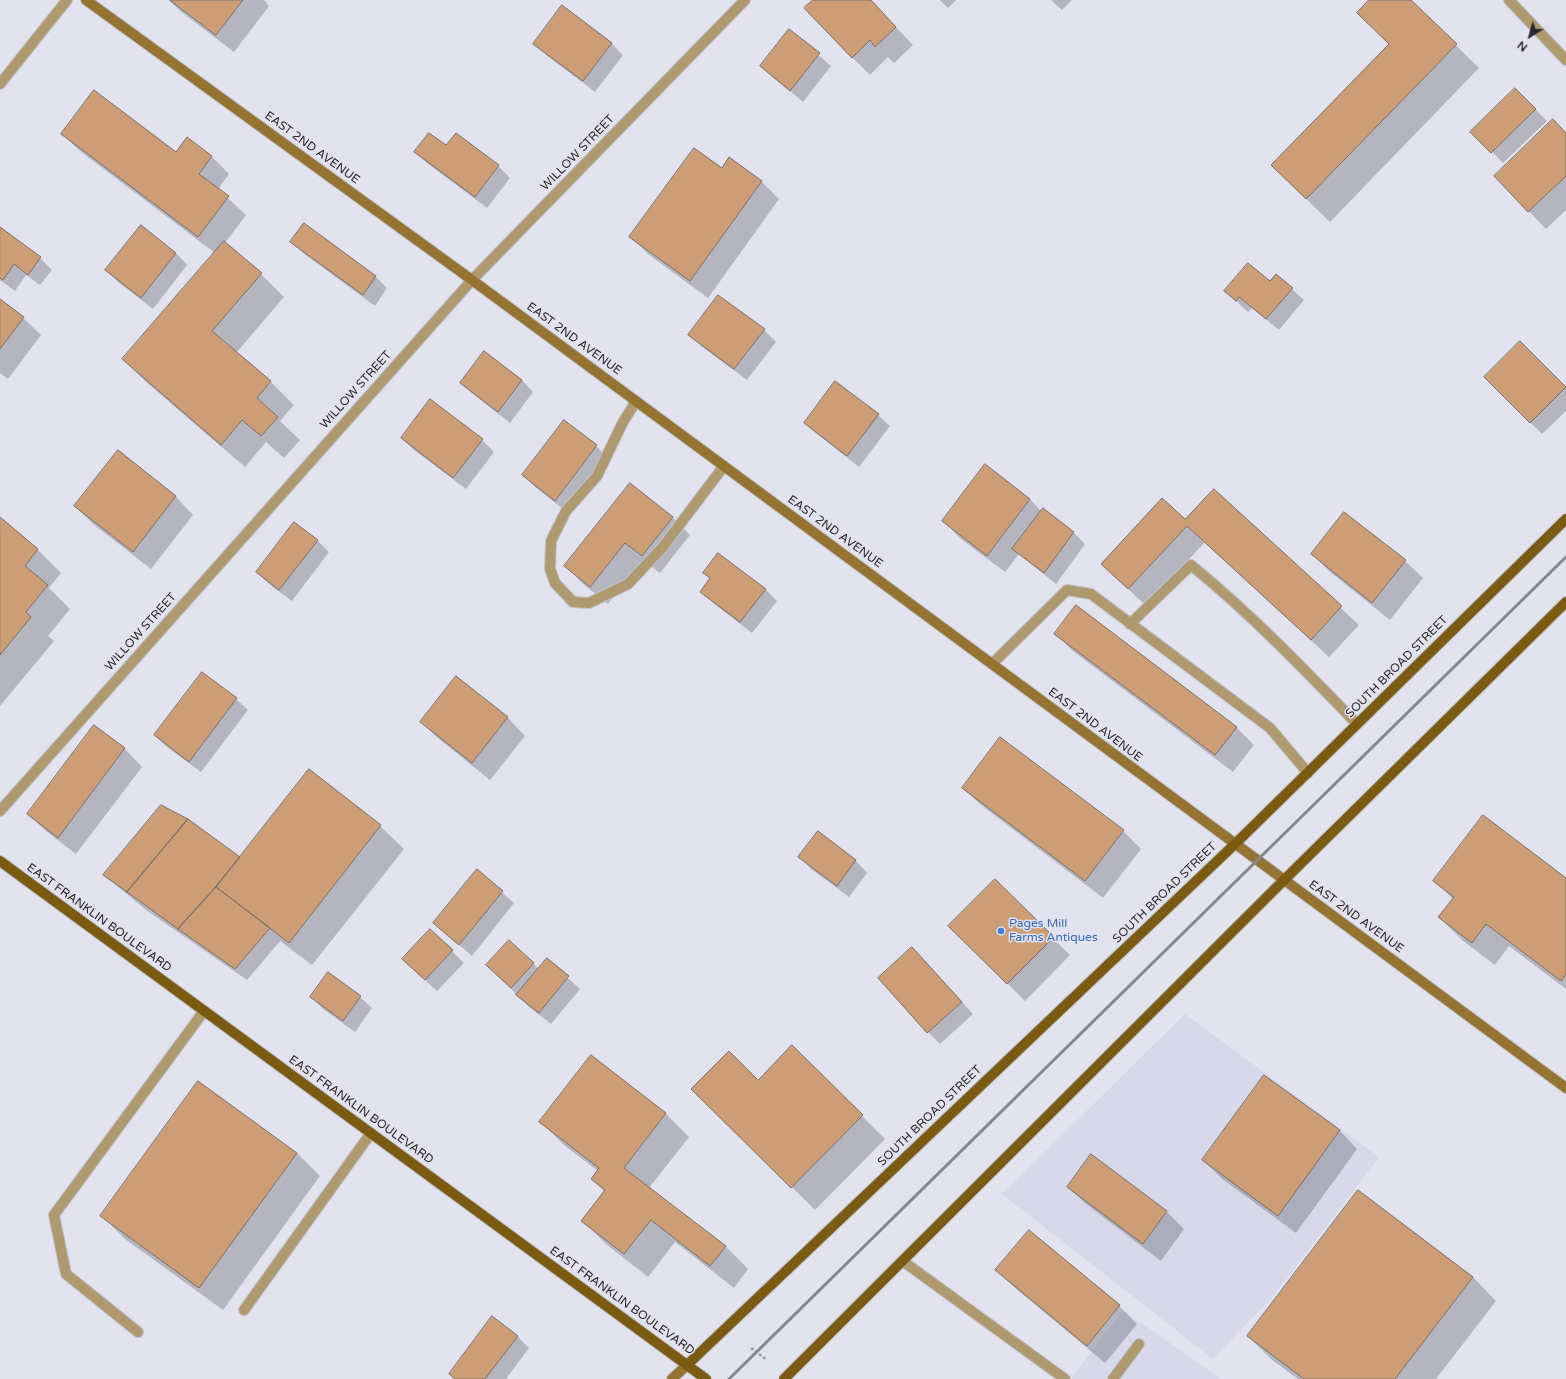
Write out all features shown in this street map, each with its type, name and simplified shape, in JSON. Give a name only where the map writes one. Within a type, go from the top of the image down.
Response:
[{"type":"main road","name":"SOUTH BROAD STREET","points":[[687,1365],[1235,844],[1566,519]]},
{"type":"main road","points":[[784,1379],[904,1262],[1284,880],[1566,602]]},
{"type":"main road","name":"EAST FRANKLIN BOULEVARD","points":[[0,861],[706,1379]]},
{"type":"street","points":[[0,84],[67,0]]},
{"type":"street","name":"EAST 2ND AVENUE","points":[[86,0],[472,280],[1566,1088]]},
{"type":"street","name":"WILLOW STREET","points":[[0,811],[472,280],[746,0]]},
{"type":"street","points":[[1509,0],[1566,60]]},
{"type":"street","points":[[636,401],[622,424],[597,476],[566,511],[551,541],[550,569],[555,583],[573,602],[589,603],[628,584],[662,548],[724,466]]},
{"type":"street","points":[[1130,624],[1191,565],[1246,612],[1357,724]]},
{"type":"street","points":[[992,664],[1067,590],[1091,594],[1270,728],[1308,773]]},
{"type":"street","points":[[138,1332],[66,1274],[54,1215],[204,1011]]},
{"type":"street","points":[[244,1310],[371,1133]]},
{"type":"street","points":[[904,1262],[1065,1379]]},
{"type":"street","points":[[1113,1379],[1139,1344]]},
{"type":"street","name":"SOUTH BROAD STREET","points":[[672,1379],[687,1365]]},
{"type":"path","points":[[751,1348],[767,1360]]},
{"type":"shaded area","points":[[1185,1014],[1379,1157],[1275,1294],[1213,1359],[1002,1194]]},
{"type":"shaded area","points":[[1123,1310],[1218,1377],[1219,1379],[1071,1379]]},
{"type":"building","points":[[170,0],[243,0],[216,35]]},
{"type":"building","points":[[813,0],[871,0],[896,27],[875,47],[870,40],[852,58],[804,8]]},
{"type":"building","points":[[1369,0],[1411,0],[1457,44],[1306,199],[1271,165],[1389,44],[1357,13]]},
{"type":"building","points":[[562,5],[612,43],[583,81],[533,44]]},
{"type":"building","points":[[789,29],[820,53],[790,91],[760,66]]},
{"type":"building","points":[[1515,88],[1536,109],[1491,153],[1470,132]]},
{"type":"building","points":[[94,90],[176,152],[187,137],[212,156],[199,174],[229,196],[198,237],[61,134]]},
{"type":"building","points":[[1553,119],[1566,133],[1566,176],[1528,212],[1494,176]]},
{"type":"building","points":[[429,133],[446,145],[456,133],[499,165],[475,197],[414,152]]},
{"type":"building","points":[[694,148],[722,168],[729,157],[762,181],[690,281],[629,237]]},
{"type":"building","points":[[304,223],[376,276],[363,295],[290,242]]},
{"type":"building","points":[[141,225],[176,253],[141,298],[105,270]]},
{"type":"building","points":[[0,227],[41,257],[28,275],[14,264],[3,280],[0,278]]},
{"type":"building","points":[[224,241],[262,273],[212,331],[271,381],[257,398],[278,417],[261,436],[242,420],[221,445],[122,359]]},
{"type":"building","points":[[1248,263],[1270,281],[1276,274],[1293,288],[1266,319],[1239,297],[1236,301],[1224,291]]},
{"type":"building","points":[[718,295],[765,329],[734,369],[688,335]]},
{"type":"building","points":[[0,299],[24,317],[0,349]]},
{"type":"building","points":[[1520,341],[1566,387],[1530,423],[1484,377]]},
{"type":"building","points":[[484,351],[522,380],[498,412],[460,383]]},
{"type":"building","points":[[835,381],[879,414],[847,456],[804,423]]},
{"type":"building","points":[[430,399],[483,439],[453,478],[401,438]]},
{"type":"building","points":[[564,420],[597,445],[555,501],[522,475]]},
{"type":"building","points":[[118,450],[176,496],[133,552],[74,506]]},
{"type":"building","points":[[985,464],[1030,499],[987,556],[942,521]]},
{"type":"building","points":[[630,483],[673,517],[642,556],[625,543],[590,587],[564,566]]},
{"type":"building","points":[[1214,489],[1342,606],[1311,640],[1187,526],[1128,589],[1101,564],[1162,498],[1185,519]]},
{"type":"building","points":[[1043,508],[1074,532],[1044,573],[1012,549]]},
{"type":"building","points":[[1344,512],[1406,560],[1372,603],[1311,554]]},
{"type":"building","points":[[0,517],[38,549],[25,566],[48,585],[26,612],[31,617],[0,655]]},
{"type":"building","points":[[294,522],[318,540],[279,590],[256,572]]},
{"type":"building","points":[[718,553],[766,589],[740,622],[700,592],[710,578],[703,573]]},
{"type":"building","points":[[1076,605],[1237,727],[1215,755],[1054,634]]},
{"type":"building","points":[[202,672],[237,698],[189,762],[154,735]]},
{"type":"building","points":[[456,676],[508,717],[472,763],[420,722]]},
{"type":"building","points":[[94,725],[125,748],[58,838],[27,814]]},
{"type":"building","points":[[1000,737],[1124,830],[1085,881],[962,788]]},
{"type":"building","points":[[309,769],[381,825],[289,943],[216,887]]},
{"type":"building","points":[[161,805],[188,819],[127,892],[103,875]]},
{"type":"building","points":[[1483,815],[1566,878],[1566,974],[1561,981],[1486,924],[1472,943],[1438,917],[1454,897],[1433,881]]},
{"type":"building","points":[[188,819],[240,857],[216,887],[178,929],[127,892]]},
{"type":"building","points":[[818,831],[856,860],[837,886],[798,857]]},
{"type":"building","points":[[477,869],[503,891],[459,945],[433,923]]},
{"type":"building","name":"Pages Mill Farms Antiques","points":[[995,879],[1054,937],[1007,984],[948,926]]},
{"type":"building","points":[[216,887],[270,928],[235,969],[178,929]]},
{"type":"building","points":[[430,929],[453,950],[425,980],[402,959]]},
{"type":"building","points":[[509,940],[534,963],[511,988],[486,965]]},
{"type":"building","points":[[912,947],[962,1002],[927,1033],[878,978]]},
{"type":"building","points":[[547,958],[569,976],[539,1013],[516,995]]},
{"type":"building","points":[[328,972],[361,996],[343,1021],[310,997]]},
{"type":"building","points":[[792,1045],[863,1115],[791,1188],[691,1089],[729,1051],[758,1080]]},
{"type":"building","points":[[591,1055],[666,1113],[624,1168],[726,1246],[710,1266],[651,1220],[624,1254],[581,1221],[605,1190],[591,1179],[599,1168],[539,1122]]},
{"type":"building","points":[[1264,1075],[1340,1130],[1278,1216],[1202,1160]]},
{"type":"building","points":[[198,1081],[297,1153],[199,1288],[100,1216]]},
{"type":"building","points":[[1091,1154],[1167,1211],[1143,1244],[1067,1187]]},
{"type":"building","points":[[1358,1190],[1473,1277],[1395,1379],[1304,1379],[1247,1336]]},
{"type":"building","points":[[1029,1230],[1120,1305],[1087,1346],[995,1270]]},
{"type":"building","points":[[492,1316],[518,1336],[485,1379],[455,1379],[449,1374]]},
{"type":"railway","points":[[729,1379],[1566,557]]},
{"type":"place","name":"Pages Mill Farms Antiques","points":[[1001,931]]}]
